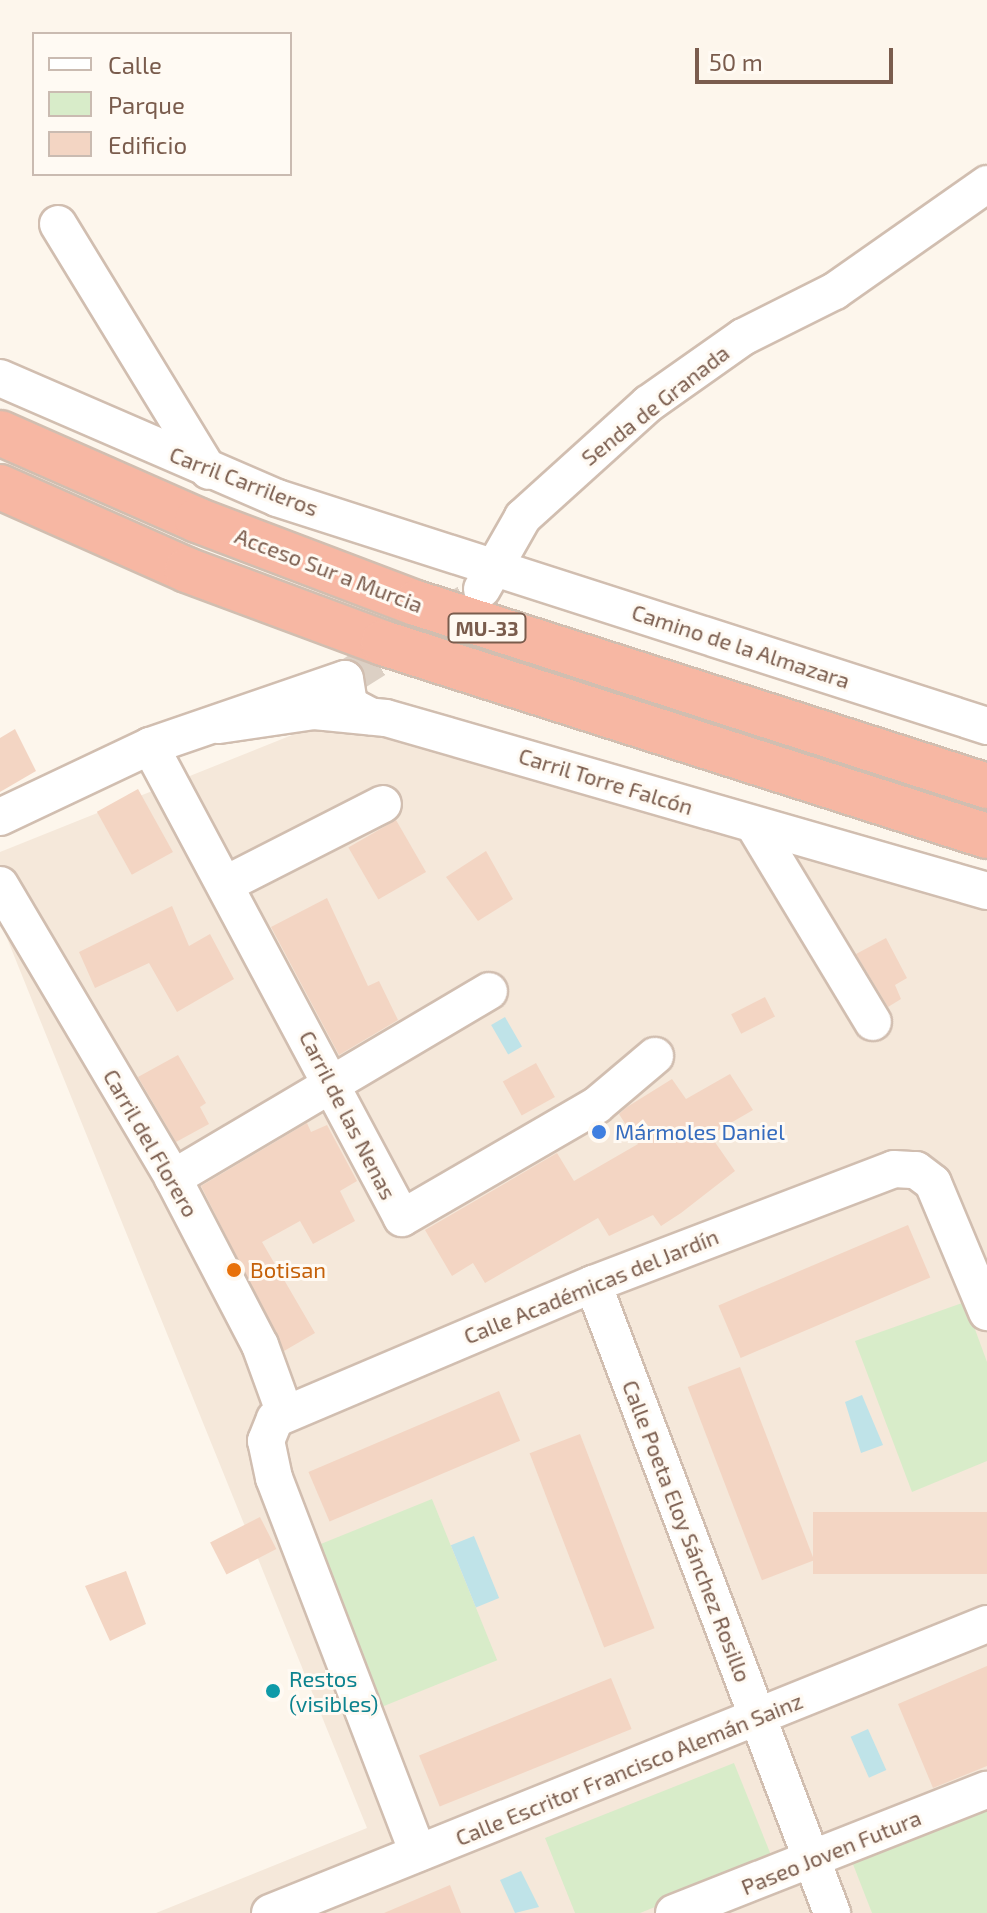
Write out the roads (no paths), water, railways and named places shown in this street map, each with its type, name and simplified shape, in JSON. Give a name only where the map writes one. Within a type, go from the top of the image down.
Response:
[{"type":"highway","name":"Acceso Sur a Murcia","points":[[0,433],[403,598],[987,786]]},
{"type":"highway","name":"MU-33","points":[[0,487],[187,570],[480,677],[987,836]]},
{"type":"highway","points":[[0,515],[255,616],[480,677]]},
{"type":"street","name":"Senda de Granada","points":[[489,578],[541,497],[648,404],[743,337],[835,291],[987,184]]},
{"type":"street","points":[[58,224],[209,471]]},
{"type":"street","name":"Carril Carrileros","points":[[0,378],[209,471],[489,578]]},
{"type":"street","name":"Camino de la Almazara","points":[[489,578],[987,726]]},
{"type":"street","points":[[0,817],[150,746],[219,725],[345,679],[349,705],[370,716]]},
{"type":"street","name":"Carril Torre Falcón","points":[[219,725],[314,711],[370,716],[987,891]]},
{"type":"street","name":"Carril de las Nenas","points":[[150,746],[335,1085],[402,1218],[597,1105],[655,1056]]},
{"type":"street","points":[[226,884],[383,804]]},
{"type":"street","points":[[754,825],[873,1022]]},
{"type":"street","name":"Carril del Florero","points":[[0,885],[173,1178],[254,1334],[277,1419],[274,1478],[418,1853]]},
{"type":"street","points":[[173,1178],[335,1085],[489,991]]},
{"type":"street","name":"Calle Académicas del Jardín","points":[[277,1419],[593,1284],[881,1172],[921,1172],[940,1195],[987,1312]]},
{"type":"street","name":"Calle Poeta Eloy Sánchez Rosillo","points":[[593,1284],[832,1913]]},
{"type":"street","name":"Calle Escritor Francisco Alemán Sainz","points":[[270,1913],[987,1624]]},
{"type":"street","name":"Paseo Joven Futura","points":[[674,1913],[987,1790]]},
{"type":"water","points":[[505,1017],[522,1046],[508,1054],[491,1025]]},
{"type":"water","points":[[862,1395],[883,1445],[861,1453],[845,1402]]},
{"type":"water","points":[[474,1536],[499,1598],[476,1607],[451,1545]]},
{"type":"water","points":[[868,1729],[886,1770],[869,1778],[851,1737]]},
{"type":"water","points":[[521,1871],[539,1907],[515,1913],[500,1880]]},
{"type":"tunnel","points":[[345,679],[469,601]]},
{"type":"place","name":"Mármoles Daniel","points":[[599,1132]]},
{"type":"place","name":"Botisan","points":[[234,1270]]},
{"type":"place","name":"Restos (visibles)","points":[[273,1691]]}]
